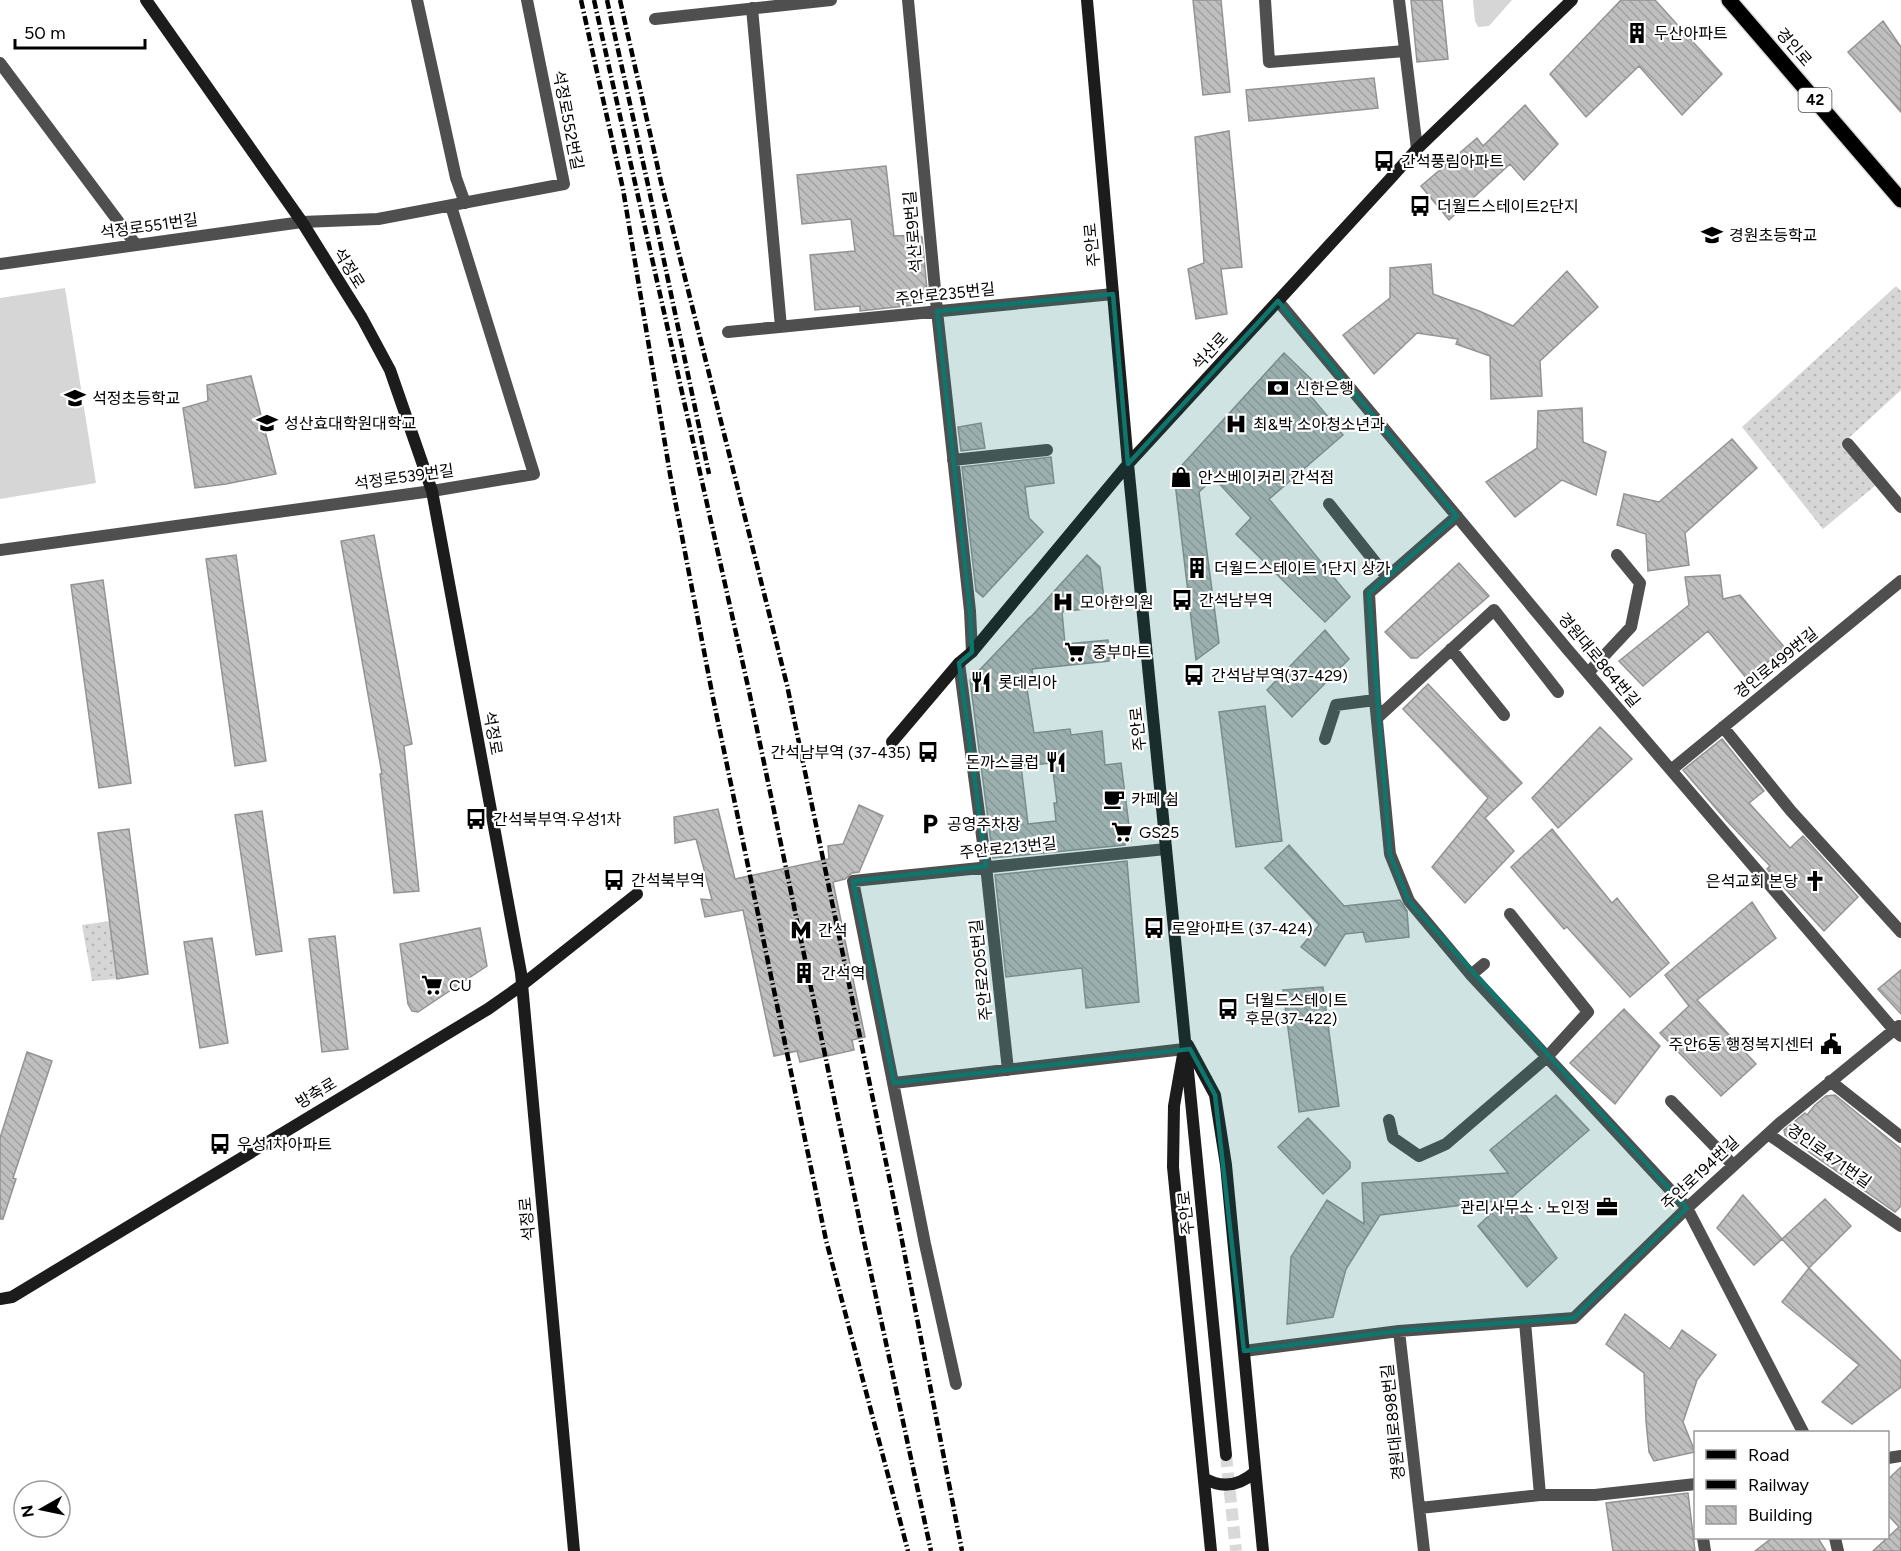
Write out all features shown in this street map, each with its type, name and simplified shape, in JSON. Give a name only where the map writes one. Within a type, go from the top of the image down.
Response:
[{"type":"main road","name":"석정로","points":[[146,0],[302,222],[362,318],[390,370],[432,491],[522,985],[574,1551]]},
{"type":"main road","name":"주안로","points":[[1087,0],[1128,464],[1226,1455]]},
{"type":"main road","name":"석산로","points":[[892,742],[959,663],[972,652],[1128,464],[1417,149],[1572,0]]},
{"type":"main road","name":"경인로","points":[[1729,0],[1901,200]]},
{"type":"main road","name":"방축로","points":[[0,1299],[12,1297],[488,1009],[637,894]]},
{"type":"main road","points":[[1184,1044],[1215,1095],[1226,1165],[1263,1551]]},
{"type":"main road","points":[[1184,1044],[1174,1106],[1173,1167],[1211,1551]]},
{"type":"main road","points":[[1204,1478],[1223,1486],[1246,1480],[1255,1472]]},
{"type":"street","points":[[417,0],[456,178],[465,203]]},
{"type":"street","name":"석정로552번길","points":[[302,222],[378,219],[564,184],[527,0]]},
{"type":"street","points":[[654,19],[831,0]]},
{"type":"street","name":"석산로9번길","points":[[908,0],[937,311],[970,611],[972,652]]},
{"type":"street","points":[[1265,0],[1269,62],[1405,51]]},
{"type":"street","points":[[1399,0],[1417,149]]},
{"type":"street","points":[[752,9],[781,327]]},
{"type":"street","points":[[0,63],[136,245]]},
{"type":"street","name":"석정로539번길","points":[[0,550],[432,491],[534,474],[451,206]]},
{"type":"street","name":"석정로551번길","points":[[0,264],[302,222]]},
{"type":"street","name":"주안로235번길","points":[[728,332],[1113,294]]},
{"type":"street","name":"경원대로864번길","points":[[1278,301],[1588,673],[1899,1030]]},
{"type":"street","points":[[1848,444],[1901,507]]},
{"type":"street","points":[[953,460],[1047,450]]},
{"type":"street","points":[[1329,504],[1387,578]]},
{"type":"street","points":[[1457,516],[1369,593],[1375,700],[1389,854],[1408,901],[1471,975],[1687,1208],[1802,1431]]},
{"type":"street","points":[[1588,673],[1631,627],[1640,583],[1617,555]]},
{"type":"street","name":"경인로499번길","points":[[1671,770],[1901,581]]},
{"type":"street","points":[[1377,718],[1494,610],[1558,693]]},
{"type":"street","points":[[1451,649],[1504,715]]},
{"type":"street","name":"주안로205번길","points":[[959,663],[986,866],[1008,1070]]},
{"type":"street","points":[[1325,739],[1336,705],[1375,700]]},
{"type":"street","points":[[1723,727],[1791,811],[1901,932]]},
{"type":"street","name":"주안로213번길","points":[[894,1083],[853,881],[1166,849]]},
{"type":"street","points":[[1389,1120],[1393,1138],[1419,1156],[1446,1144],[1547,1057],[1588,1012],[1510,914]]},
{"type":"street","points":[[1471,975],[1484,964]]},
{"type":"street","name":"주안로194번길","points":[[1244,1351],[1399,1331],[1574,1318],[1733,1165],[1830,1081],[1899,1030]]},
{"type":"street","points":[[956,1384],[925,1244],[894,1083],[1008,1070],[1184,1044]]},
{"type":"street","points":[[1830,1081],[1901,1137]]},
{"type":"street","points":[[1671,1101],[1733,1165]]},
{"type":"street","name":"경인로471번길","points":[[1768,1134],[1901,1226]]},
{"type":"street","points":[[1525,1322],[1540,1495]]},
{"type":"street","name":"경원대로898번길","points":[[1399,1331],[1424,1551]]},
{"type":"street","points":[[1420,1508],[1540,1495],[1594,1495],[1694,1484]]},
{"type":"highlighted area","points":[[1113,294],[1128,464],[1278,301],[1457,516],[1369,593],[1390,854],[1409,901],[1687,1208],[1574,1318],[1399,1331],[1244,1351],[1215,1095],[1190,1049],[894,1083],[853,881],[986,866],[959,663],[972,652],[970,611],[937,311]]},
{"type":"shaded area","points":[[1473,0],[1512,0],[1489,26],[1478,27],[1475,21]]},
{"type":"shaded area","points":[[1896,286],[1901,291],[1901,390],[1841,445],[1876,485],[1823,529],[1742,427]]},
{"type":"shaded area","points":[[65,288],[96,483],[0,499],[0,298]]},
{"type":"shaded area","points":[[110,921],[117,979],[92,981],[82,925]]},
{"type":"building","points":[[1193,0],[1221,0],[1230,92],[1203,95]]},
{"type":"building","points":[[1411,0],[1442,0],[1448,59],[1417,62]]},
{"type":"building","name":"두산아파트","points":[[1621,0],[1655,0],[1722,74],[1682,115],[1639,66],[1586,117],[1550,74]]},
{"type":"building","points":[[1883,21],[1901,47],[1901,112],[1848,52]]},
{"type":"building","points":[[1374,78],[1378,108],[1249,121],[1246,90]]},
{"type":"building","points":[[1525,105],[1558,144],[1524,180],[1510,164],[1449,220],[1421,186],[1477,138],[1483,146]]},
{"type":"building","points":[[1229,131],[1242,267],[1221,269],[1227,314],[1196,319],[1188,269],[1204,263],[1195,137]]},
{"type":"building","points":[[886,166],[894,236],[918,235],[922,237],[928,300],[924,304],[860,311],[860,306],[815,310],[810,255],[855,251],[851,219],[802,224],[797,175]]},
{"type":"building","points":[[1431,264],[1433,294],[1513,326],[1567,271],[1598,307],[1540,361],[1542,396],[1491,399],[1490,356],[1456,344],[1458,339],[1417,333],[1374,374],[1343,335],[1390,298],[1390,268]]},
{"type":"building","points":[[1284,353],[1312,380],[1304,388],[1343,435],[1269,499],[1350,597],[1325,622],[1236,534],[1251,518],[1214,478],[1199,492],[1219,643],[1196,660],[1174,474]]},
{"type":"building","points":[[251,376],[276,474],[195,488],[183,408],[208,401],[207,385]]},
{"type":"building","points":[[1582,408],[1583,442],[1606,452],[1596,495],[1562,480],[1515,517],[1486,482],[1537,448],[1538,411]]},
{"type":"building","points":[[981,423],[985,448],[961,451],[958,427]]},
{"type":"building","points":[[1732,439],[1757,468],[1685,533],[1689,565],[1648,571],[1646,534],[1617,525],[1624,494],[1659,502]]},
{"type":"building","points":[[1051,457],[1054,483],[1025,487],[1029,518],[1043,532],[983,597],[976,591],[962,467]]},
{"type":"building","points":[[374,535],[412,744],[404,746],[419,891],[394,893],[380,774],[382,774],[341,541]]},
{"type":"building","points":[[236,555],[266,761],[235,766],[206,559]]},
{"type":"building","points":[[1087,555],[1100,567],[1105,606],[1062,612],[1065,644],[1108,640],[1109,661],[1032,669],[1034,684],[1027,689],[1034,733],[1070,729],[1071,735],[1102,731],[1105,765],[1121,763],[1131,841],[1125,842],[1125,845],[993,858],[970,680]],"holes":[[[1052,763],[1057,803],[1054,803],[1056,821],[1028,824],[1021,766]]]},
{"type":"building","points":[[1459,563],[1489,596],[1417,658],[1411,658],[1385,632]]},
{"type":"building","points":[[1720,575],[1723,599],[1740,595],[1785,648],[1747,679],[1708,631],[1643,686],[1619,661],[1689,605],[1685,577]]},
{"type":"building","points":[[103,580],[131,783],[99,788],[71,585]]},
{"type":"building","points":[[1325,630],[1349,659],[1292,717],[1267,690]]},
{"type":"building","points":[[1428,684],[1522,783],[1485,818],[1514,851],[1465,903],[1432,867],[1488,798],[1403,709]]},
{"type":"building","points":[[1265,706],[1282,841],[1236,847],[1219,712]]},
{"type":"building","points":[[1600,727],[1632,759],[1558,828],[1532,798]]},
{"type":"building","points":[[1722,739],[1764,791],[1749,803],[1790,848],[1803,836],[1858,897],[1824,931],[1767,869],[1770,866],[1683,770]]},
{"type":"building","name":"간석역","points":[[859,805],[883,816],[859,872],[833,882],[865,1037],[852,1040],[854,1050],[800,1062],[797,1051],[774,1056],[743,910],[705,917],[701,899],[712,900],[696,839],[675,843],[674,817],[718,809],[735,879],[829,859],[828,846],[843,844]]},
{"type":"building","points":[[262,811],[282,951],[256,955],[235,815]]},
{"type":"building","points":[[129,829],[148,974],[117,979],[98,833]]},
{"type":"building","points":[[1552,829],[1612,903],[1617,898],[1669,963],[1630,997],[1567,927],[1564,929],[1511,867]]},
{"type":"building","points":[[1289,845],[1344,906],[1400,900],[1407,911],[1409,937],[1366,942],[1363,932],[1345,934],[1325,966],[1301,947],[1319,925],[1265,868]]},
{"type":"building","points":[[1127,861],[1139,1002],[1086,1008],[1082,968],[1006,977],[995,875]]},
{"type":"building","points":[[1752,902],[1776,938],[1697,1000],[1756,1064],[1721,1096],[1660,1033],[1689,1006],[1665,975]]},
{"type":"building","name":"CU","points":[[480,928],[487,966],[418,1012],[412,1011],[408,1004],[400,944]]},
{"type":"building","points":[[335,936],[348,1049],[322,1052],[309,939]]},
{"type":"building","points":[[212,938],[228,1043],[200,1048],[184,942]]},
{"type":"building","points":[[1901,970],[1901,1014],[1878,989]]},
{"type":"building","points":[[1323,987],[1339,1106],[1299,1112],[1283,990]]},
{"type":"building","points":[[1624,1009],[1660,1046],[1615,1104],[1570,1063]]},
{"type":"building","points":[[27,1052],[52,1061],[13,1178],[16,1179],[3,1219],[0,1219],[0,1138]]},
{"type":"building","points":[[1556,1095],[1589,1130],[1512,1197],[1557,1258],[1527,1287],[1478,1226],[1505,1200],[1380,1215],[1346,1269],[1333,1317],[1287,1324],[1291,1257],[1327,1200],[1364,1224],[1362,1183],[1508,1173],[1490,1150]]},
{"type":"building","points":[[1835,1095],[1901,1149],[1901,1206],[1895,1212],[1785,1135],[1784,1130],[1805,1113],[1807,1115],[1826,1096]]},
{"type":"building","points":[[1308,1118],[1350,1162],[1350,1168],[1323,1194],[1278,1147]]},
{"type":"building","points":[[1743,1195],[1782,1239],[1754,1265],[1717,1228]]},
{"type":"building","points":[[1825,1199],[1851,1226],[1809,1268],[1782,1239]]},
{"type":"building","points":[[1809,1268],[1901,1361],[1901,1387],[1852,1424],[1822,1402],[1859,1365],[1782,1302]]},
{"type":"building","points":[[1625,1314],[1670,1349],[1682,1330],[1716,1355],[1697,1380],[1683,1422],[1694,1452],[1654,1461],[1649,1452],[1644,1373],[1606,1344]]},
{"type":"building","points":[[1901,1467],[1901,1551],[1873,1551],[1889,1539],[1899,1527],[1889,1516],[1889,1478]]},
{"type":"building","points":[[1688,1493],[1695,1551],[1613,1551],[1606,1503]]},
{"type":"building","points":[[1771,1539],[1819,1539],[1826,1551],[1755,1551]]},
{"type":"tunnel","points":[[1226,1455],[1236,1551]]},
{"type":"railway","points":[[581,0],[623,189],[670,474],[713,698],[826,1240],[908,1551]]},
{"type":"railway","points":[[594,0],[749,691],[931,1551]]},
{"type":"railway","points":[[607,0],[709,474]]},
{"type":"railway","points":[[620,0],[661,182],[787,685],[899,1225],[962,1551]]},
{"type":"place","name":"두산아파트","points":[[1637,33]]},
{"type":"place","name":"간석풍림아파트","points":[[1384,161]]},
{"type":"place","name":"더월드스테이트2단지","points":[[1420,206]]},
{"type":"place","name":"경원초등학교","points":[[1712,235]]},
{"type":"place","name":"신한은행","points":[[1278,388]]},
{"type":"place","name":"석정초등학교","points":[[75,398]]},
{"type":"place","name":"성산효대학원대학교","points":[[267,423]]},
{"type":"place","name":"최&박 소아청소년과","points":[[1236,424]]},
{"type":"place","name":"안스베이커리 간석점","points":[[1181,477]]},
{"type":"place","name":"더월드스테이트 1단지 상가","points":[[1197,568]]},
{"type":"place","name":"간석남부역","points":[[1182,600]]},
{"type":"place","name":"모아한의원","points":[[1063,602]]},
{"type":"place","name":"중부마트","points":[[1075,652]]},
{"type":"place","name":"간석남부역(37-429)","points":[[1194,675]]},
{"type":"place","name":"롯데리아","points":[[981,682]]},
{"type":"place","name":"간석남부역 (37-435)","points":[[928,752]]},
{"type":"place","name":"돈까스클럽","points":[[1056,762]]},
{"type":"place","name":"카페 쉼","points":[[1114,799]]},
{"type":"place","name":"간석북부역·우성1차","points":[[476,819]]},
{"type":"place","name":"공영주차장","points":[[930,824]]},
{"type":"place","name":"GS25","points":[[1122,832]]},
{"type":"place","name":"간석북부역","points":[[614,880]]},
{"type":"place","name":"은석교회 본당","points":[[1815,881]]},
{"type":"place","name":"로얄아파트 (37-424)","points":[[1154,928]]},
{"type":"place","name":"간석","points":[[801,930]]},
{"type":"place","name":"간석역","points":[[804,973]]},
{"type":"place","name":"CU","points":[[432,985]]},
{"type":"place","name":"더월드스테이트 후문(37-422)","points":[[1228,1009]]},
{"type":"place","name":"주안6동 행정복지센터","points":[[1831,1044]]},
{"type":"place","name":"우성1차아파트","points":[[220,1144]]},
{"type":"place","name":"관리사무소 · 노인정","points":[[1607,1207]]}]
